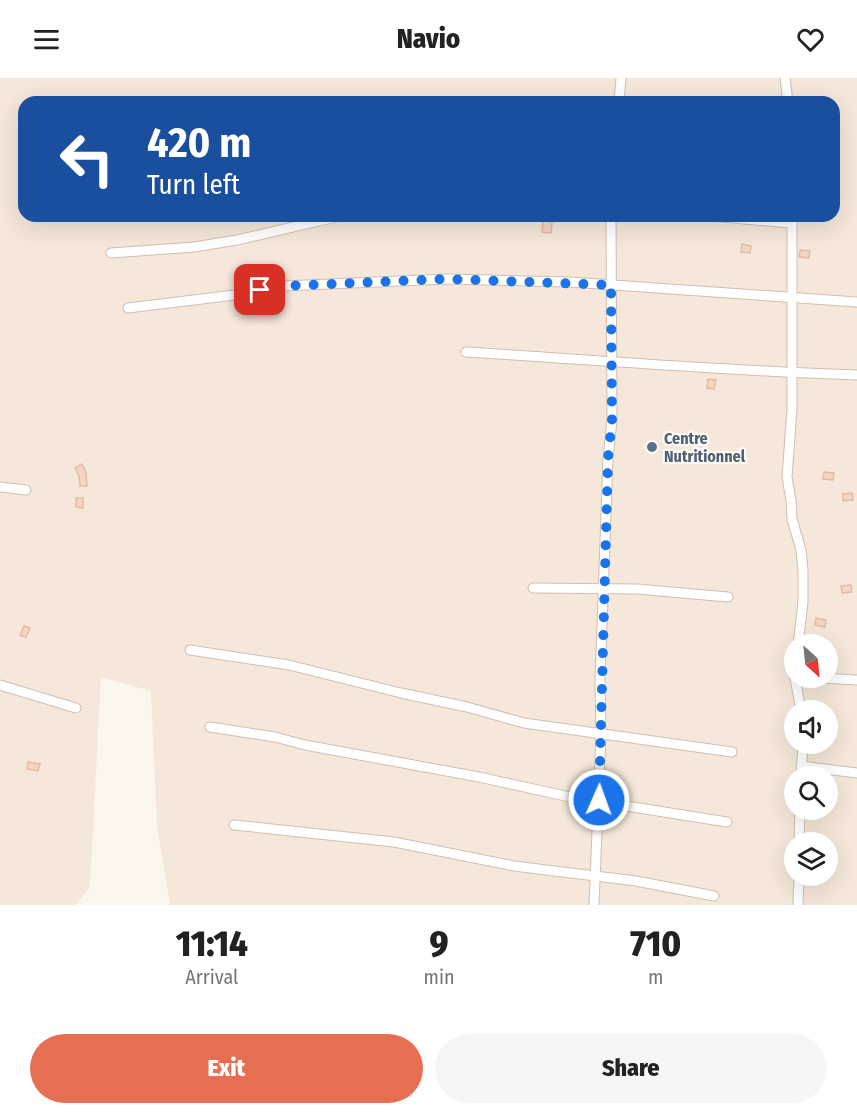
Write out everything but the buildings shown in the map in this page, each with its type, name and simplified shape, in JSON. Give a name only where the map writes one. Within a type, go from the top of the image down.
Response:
[{"type":"street","points":[[620,96],[621,78]]},
{"type":"street","points":[[785,78],[787,96]]},
{"type":"street","points":[[111,253],[194,247],[237,240],[314,222]]},
{"type":"street","points":[[594,905],[601,733],[600,681],[608,458],[611,431],[611,222]]},
{"type":"street","points":[[792,222],[792,374],[790,454],[787,477],[792,519],[801,550],[803,571],[803,602],[799,634]]},
{"type":"street","points":[[128,308],[235,295],[283,286],[446,279],[611,285],[857,302]]},
{"type":"street","points":[[466,352],[792,374],[857,375]]},
{"type":"street","points":[[0,487],[26,490]]},
{"type":"street","points":[[533,588],[604,588],[728,597]]},
{"type":"street","points":[[190,650],[289,665],[383,689],[467,706],[524,723],[732,752]]},
{"type":"street","points":[[838,679],[857,680]]},
{"type":"street","points":[[0,685],[76,708]]},
{"type":"street","points":[[210,727],[275,737],[305,745],[479,777],[570,797],[727,822]]},
{"type":"street","points":[[801,766],[802,754]]},
{"type":"street","points":[[838,771],[857,773]]},
{"type":"street","points":[[234,825],[394,842],[514,866],[672,886],[714,896]]},
{"type":"street","points":[[798,905],[799,886]]},
{"type":"shaded area","points":[[0,78],[857,78],[857,905],[170,905],[157,826],[151,691],[101,677],[90,886],[76,905],[0,905]]},
{"type":"place","name":"Centre Nutritionnel","points":[[652,447]]},
{"type":"route","points":[[260,290],[283,286],[446,279],[611,285],[612,420],[608,458],[600,681],[599,800]]}]
